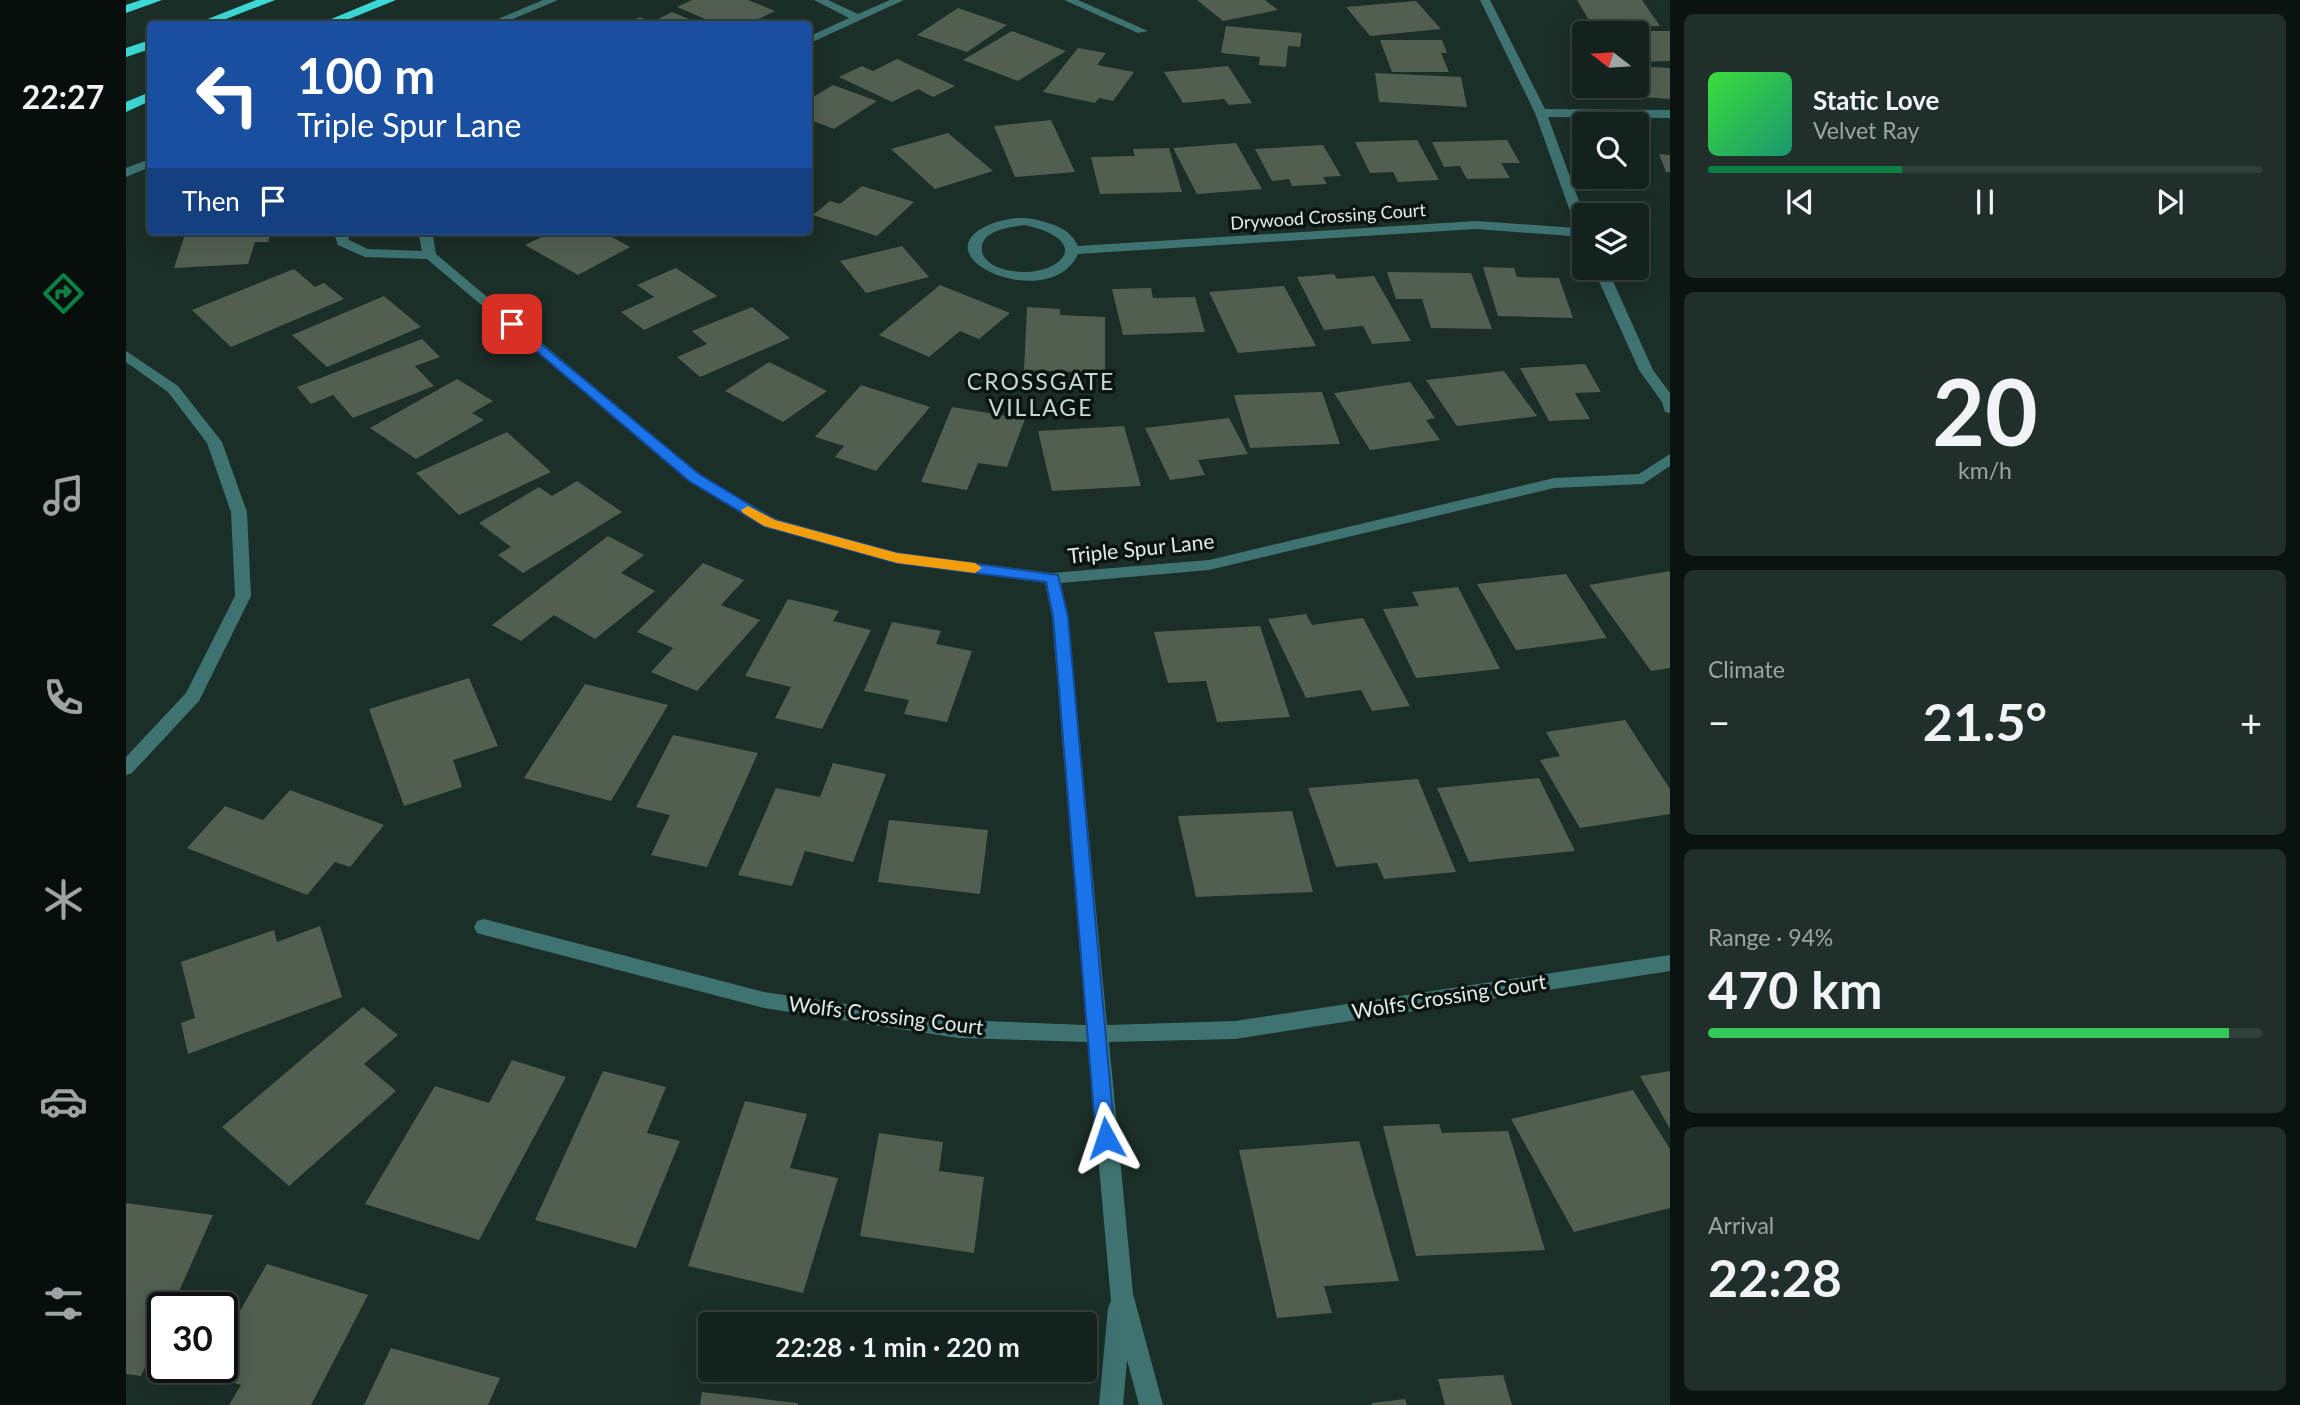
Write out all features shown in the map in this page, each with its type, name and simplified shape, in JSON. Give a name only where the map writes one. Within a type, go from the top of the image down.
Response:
[{"type":"highway","points":[[126,9],[155,0]]},
{"type":"highway","points":[[210,21],[268,0]]},
{"type":"highway","points":[[334,21],[389,0]]},
{"type":"highway","points":[[126,53],[147,45]]},
{"type":"highway","points":[[126,101],[147,95]]},
{"type":"highway","points":[[126,108],[147,96]]},
{"type":"street","points":[[500,21],[553,0]]},
{"type":"street","points":[[819,0],[857,18]]},
{"type":"street","points":[[812,39],[899,0]]},
{"type":"street","points":[[1069,0],[1142,31]]},
{"type":"street","points":[[1485,0],[1541,113],[1574,203]]},
{"type":"street","points":[[1541,113],[1670,114]]},
{"type":"street","points":[[126,173],[147,164]]},
{"type":"street","points":[[1010,222],[1025,222],[1040,223],[1064,234],[1072,242],[1074,250],[1071,259],[1052,272],[1022,276],[992,269],[982,263],[975,255],[973,246],[984,230],[1010,222]]},
{"type":"street","name":"Drywood Crossing Court","points":[[1074,250],[1476,225],[1572,231]]},
{"type":"street","points":[[341,235],[342,242],[357,251],[430,255],[426,235]]},
{"type":"street","name":"Triple Spur Lane","points":[[430,255],[694,478],[769,523],[897,558],[1052,578],[1209,565],[1554,483],[1643,478],[1670,458]]},
{"type":"street","points":[[1605,280],[1646,370],[1669,402],[1670,409]]},
{"type":"street","points":[[126,355],[173,389],[214,442],[239,512],[243,596],[193,697],[126,768]]},
{"type":"street","points":[[1052,578],[1060,617],[1121,1294],[1151,1405]]},
{"type":"street","name":"Wolfs Crossing Court","points":[[484,927],[764,1000],[958,1029],[1096,1034],[1235,1030],[1670,963]]},
{"type":"street","points":[[1111,1405],[1121,1294]]},
{"type":"building","points":[[692,0],[748,0],[775,11],[754,21],[710,21],[677,7]]},
{"type":"building","points":[[1197,0],[1265,0],[1278,10],[1223,21]]},
{"type":"building","points":[[1577,0],[1642,0],[1660,26],[1649,26],[1649,21],[1589,21]]},
{"type":"building","points":[[1416,1],[1441,29],[1370,36],[1346,7]]},
{"type":"building","points":[[958,8],[1007,25],[967,52],[917,35]]},
{"type":"building","points":[[672,12],[694,21],[654,21]]},
{"type":"building","points":[[640,17],[650,21],[630,21]]},
{"type":"building","points":[[1226,26],[1302,33],[1300,47],[1288,46],[1286,67],[1259,65],[1260,57],[1221,53]]},
{"type":"building","points":[[1012,31],[1066,51],[1018,81],[963,60]]},
{"type":"building","points":[[1649,31],[1670,31],[1670,61],[1649,62]]},
{"type":"building","points":[[1380,40],[1442,40],[1447,53],[1441,53],[1449,72],[1392,72]]},
{"type":"building","points":[[1078,48],[1106,53],[1097,65],[1134,72],[1113,101],[1099,98],[1095,103],[1043,92]]},
{"type":"building","points":[[897,59],[955,86],[933,97],[918,89],[892,102],[839,77],[862,66],[873,71]]},
{"type":"building","points":[[1228,66],[1252,103],[1229,105],[1224,99],[1183,103],[1164,72]]},
{"type":"building","points":[[1649,67],[1670,68],[1670,99],[1649,98]]},
{"type":"building","points":[[1375,73],[1461,77],[1467,107],[1379,102]]},
{"type":"building","points":[[833,85],[877,101],[834,129],[812,121],[813,97]]},
{"type":"building","points":[[1051,120],[1075,172],[1015,177],[994,126]]},
{"type":"building","points":[[948,133],[993,171],[935,189],[891,149]]},
{"type":"building","points":[[1417,140],[1439,180],[1398,182],[1393,172],[1370,173],[1355,142]]},
{"type":"building","points":[[1507,140],[1520,163],[1501,163],[1510,178],[1467,179],[1460,166],[1444,167],[1432,142]]},
{"type":"building","points":[[1236,143],[1262,189],[1197,194],[1173,148]]},
{"type":"building","points":[[1323,145],[1341,176],[1323,177],[1327,184],[1292,186],[1289,179],[1272,181],[1255,149]]},
{"type":"building","points":[[1169,148],[1182,192],[1100,194],[1091,157],[1135,156],[1133,149]]},
{"type":"building","points":[[1659,154],[1670,155],[1670,172],[1666,172]]},
{"type":"building","points":[[862,186],[914,202],[877,236],[813,215],[830,201],[840,204]]},
{"type":"building","points":[[185,235],[270,235],[268,242],[255,242],[248,264],[174,268]]},
{"type":"building","points":[[546,235],[608,235],[630,247],[578,275],[525,245]]},
{"type":"building","points":[[902,246],[929,277],[866,293],[840,261]]},
{"type":"building","points":[[1483,267],[1514,268],[1517,277],[1559,278],[1573,318],[1498,316]]},
{"type":"building","points":[[676,268],[717,296],[644,330],[621,312],[654,297],[637,285]]},
{"type":"building","points":[[294,269],[315,287],[324,283],[344,299],[231,347],[192,310]]},
{"type":"building","points":[[1387,272],[1471,273],[1492,329],[1431,328],[1422,299],[1396,299]]},
{"type":"building","points":[[1334,274],[1337,279],[1374,276],[1411,341],[1372,344],[1363,326],[1324,330],[1297,277]]},
{"type":"building","points":[[940,285],[1010,313],[979,339],[960,331],[929,357],[879,335]]},
{"type":"building","points":[[1284,286],[1316,346],[1238,353],[1209,292]]},
{"type":"building","points":[[1151,288],[1153,298],[1195,297],[1205,332],[1123,335],[1112,289]]},
{"type":"building","points":[[384,296],[421,327],[327,367],[292,335]]},
{"type":"building","points":[[752,307],[790,338],[700,377],[677,357],[707,344],[692,331]]},
{"type":"building","points":[[1027,307],[1060,309],[1060,315],[1105,317],[1105,373],[1024,370]]},
{"type":"building","points":[[422,339],[440,357],[415,366],[434,386],[353,418],[333,395],[311,404],[297,387]]},
{"type":"building","points":[[769,362],[827,391],[783,422],[725,391]]},
{"type":"building","points":[[1585,364],[1601,392],[1575,393],[1590,419],[1549,421],[1520,368]]},
{"type":"building","points":[[1504,371],[1537,416],[1457,426],[1426,380]]},
{"type":"building","points":[[457,379],[493,401],[472,413],[484,420],[416,459],[370,428]]},
{"type":"building","points":[[1410,382],[1435,418],[1426,420],[1440,440],[1370,450],[1334,393]]},
{"type":"building","points":[[861,385],[930,407],[876,471],[835,457],[844,446],[815,437]]},
{"type":"building","points":[[1322,392],[1340,444],[1250,448],[1234,395]]},
{"type":"building","points":[[952,407],[1025,419],[1007,467],[978,463],[967,490],[921,482]]},
{"type":"building","points":[[1229,418],[1248,454],[1198,460],[1205,475],[1170,480],[1145,428]]},
{"type":"building","points":[[1124,426],[1141,486],[1052,491],[1038,431]]},
{"type":"building","points":[[507,432],[551,472],[459,515],[416,473]]},
{"type":"building","points":[[577,481],[622,512],[523,573],[498,555],[511,547],[479,523],[539,487],[552,496]]},
{"type":"building","points":[[608,536],[644,555],[621,573],[655,591],[595,639],[554,615],[521,641],[492,625]]},
{"type":"building","points":[[703,563],[744,580],[721,605],[760,620],[697,691],[651,672],[673,648],[637,632]]},
{"type":"building","points":[[1670,571],[1670,668],[1651,671],[1589,585]]},
{"type":"building","points":[[1566,574],[1607,638],[1516,650],[1477,584]]},
{"type":"building","points":[[1458,587],[1500,669],[1416,678],[1383,609],[1419,606],[1412,592]]},
{"type":"building","points":[[788,599],[839,611],[833,621],[871,630],[822,729],[775,718],[791,687],[745,676]]},
{"type":"building","points":[[1306,614],[1312,625],[1363,618],[1410,706],[1372,711],[1361,690],[1306,698],[1268,619]]},
{"type":"building","points":[[892,622],[941,631],[936,644],[972,651],[947,722],[904,714],[909,700],[864,691]]},
{"type":"building","points":[[1260,626],[1290,717],[1217,722],[1206,681],[1168,683],[1154,632]]},
{"type":"building","points":[[469,678],[498,746],[453,760],[462,787],[404,806],[369,709]]},
{"type":"building","points":[[585,684],[668,705],[611,801],[524,778]]},
{"type":"building","points":[[1625,720],[1670,789],[1670,814],[1580,828],[1540,760],[1560,756],[1546,732]]},
{"type":"building","points":[[673,735],[758,753],[707,867],[651,855],[670,815],[636,807]]},
{"type":"building","points":[[833,763],[886,774],[853,862],[805,851],[792,886],[738,875],[776,788],[820,797]]},
{"type":"building","points":[[1539,778],[1575,851],[1469,862],[1437,788]]},
{"type":"building","points":[[1418,779],[1456,872],[1384,879],[1377,863],[1336,867],[1308,788]]},
{"type":"building","points":[[290,790],[384,825],[350,867],[335,862],[307,895],[187,848],[225,806],[263,820]]},
{"type":"building","points":[[1292,811],[1313,892],[1196,897],[1178,816]]},
{"type":"building","points":[[889,820],[988,830],[980,894],[878,882]]},
{"type":"building","points":[[320,926],[342,997],[188,1054],[181,1023],[195,1018],[181,962],[274,930],[277,942]]},
{"type":"building","points":[[363,1007],[398,1035],[364,1064],[396,1091],[289,1186],[222,1127]]},
{"type":"building","points":[[512,1060],[566,1077],[479,1240],[365,1204],[435,1086],[489,1103]]},
{"type":"building","points":[[603,1071],[666,1087],[647,1133],[680,1141],[636,1248],[535,1220]]},
{"type":"building","points":[[1670,1071],[1670,1129],[1640,1076]]},
{"type":"building","points":[[1633,1090],[1670,1149],[1670,1208],[1574,1232],[1511,1119]]},
{"type":"building","points":[[745,1101],[807,1114],[790,1168],[838,1178],[803,1293],[688,1266]]},
{"type":"building","points":[[1439,1124],[1442,1133],[1508,1131],[1545,1250],[1416,1256],[1383,1126]]},
{"type":"building","points":[[879,1133],[943,1142],[939,1171],[984,1177],[974,1253],[860,1236]]},
{"type":"building","points":[[1359,1141],[1399,1281],[1324,1286],[1332,1313],[1277,1318],[1239,1150]]},
{"type":"building","points":[[126,1203],[213,1215],[179,1292],[147,1292],[147,1363],[141,1376],[126,1374]]},
{"type":"building","points":[[267,1264],[368,1295],[311,1405],[229,1405],[241,1385],[235,1383],[238,1383],[238,1314]]},
{"type":"building","points":[[391,1348],[500,1378],[488,1405],[364,1405]]},
{"type":"building","points":[[1503,1375],[1512,1405],[1445,1405],[1438,1379]]},
{"type":"building","points":[[702,1392],[798,1403],[798,1405],[700,1405]]},
{"type":"building","points":[[1405,1399],[1407,1405],[1372,1405],[1372,1403]]},
{"type":"slow traffic","points":[[748,510],[769,523],[897,558],[975,568]]},
{"type":"district","name":"CROSSGATE VILLAGE","points":[[1041,395]]},
{"type":"route","points":[[512,324],[694,478],[769,523],[897,558],[1052,578],[1060,617],[1106,1138]]}]
